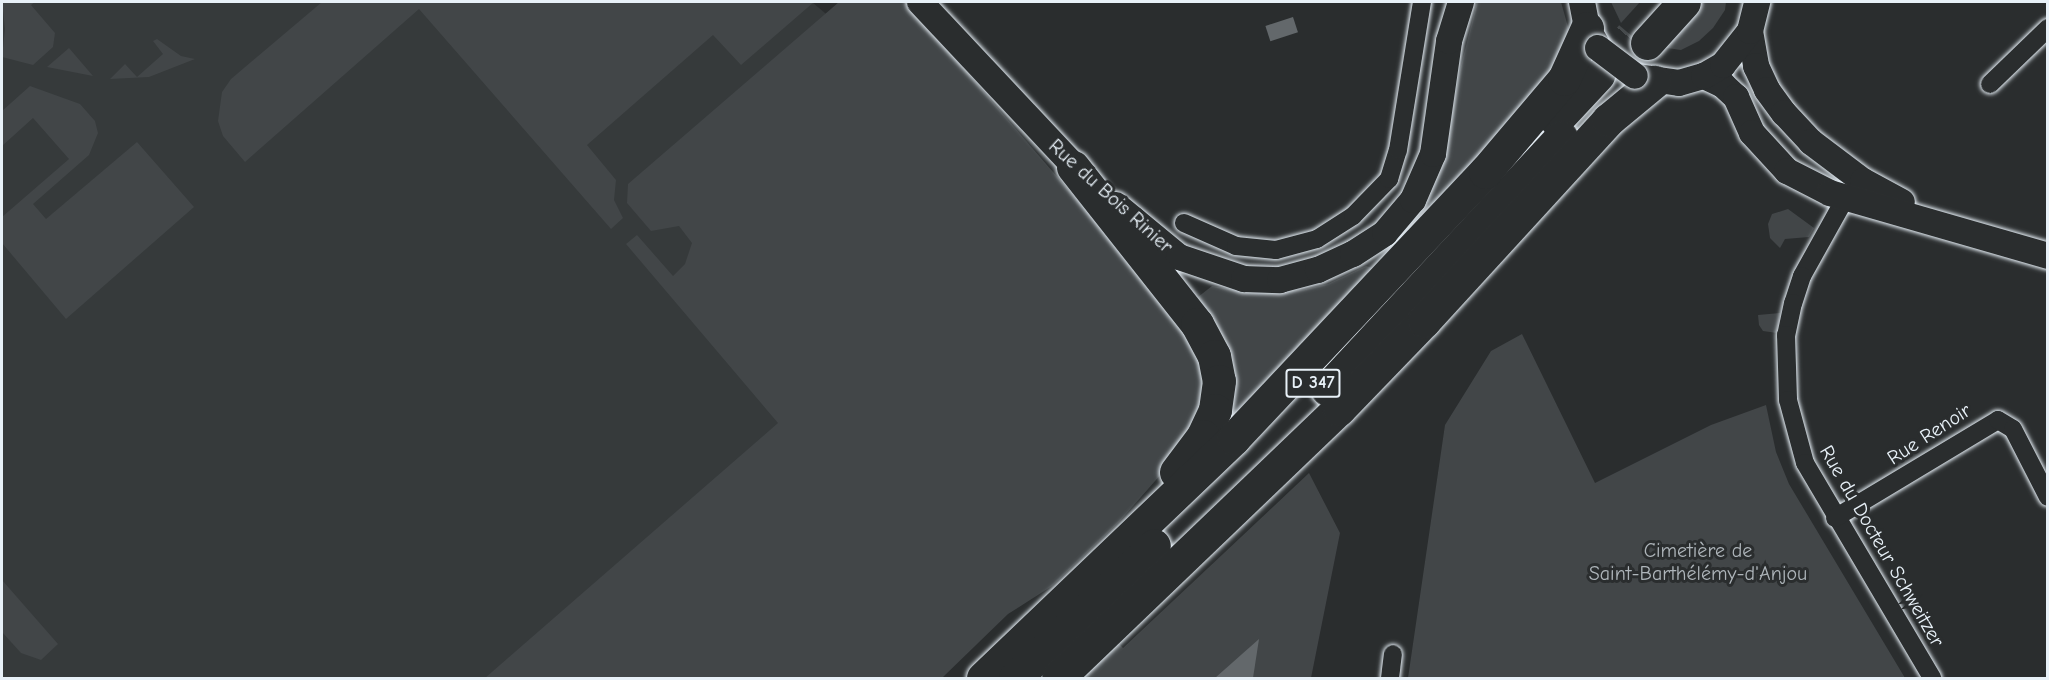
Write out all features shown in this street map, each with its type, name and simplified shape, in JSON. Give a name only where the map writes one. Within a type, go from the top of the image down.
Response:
[{"type":"highway","points":[[1662,2],[1640,39],[1684,2]]},
{"type":"highway","points":[[983,678],[1234,438],[1485,172],[1564,80],[1609,56],[1608,120],[1424,321],[1339,409],[1058,678]]},
{"type":"highway","name":"D 347","points":[[1015,678],[1319,377],[1609,56]]},
{"type":"highway","name":"D 347","points":[[1041,678],[1312,406],[1609,56]]},
{"type":"highway","points":[[1069,594],[1097,556],[1192,451],[1215,410],[1219,381],[1214,357],[1197,324],[1073,167]]},
{"type":"street","name":"Rue du Bois Rinier","points":[[920,2],[1073,167],[1179,257],[1244,279],[1280,280],[1318,270],[1385,233],[1413,200],[1433,154],[1449,41],[1461,2]]},
{"type":"street","points":[[1184,223],[1236,246],[1276,250],[1317,239],[1353,216],[1389,179],[1398,150],[1422,2]]},
{"type":"street","points":[[1609,56],[1679,83],[1704,76],[1731,57],[1750,31],[1757,2]]},
{"type":"street","points":[[1990,84],[2048,28]]},
{"type":"street","points":[[1750,31],[1756,66],[1767,90],[1811,142],[1863,181],[1944,226]]},
{"type":"street","points":[[1704,76],[1723,85],[1736,97],[1752,132],[1787,171],[1846,197],[2048,256]]},
{"type":"street","name":"Rue du Docteur Schweitzer","points":[[1846,197],[1802,276],[1786,335],[1788,400],[1805,463],[1835,518],[1932,678]]},
{"type":"street","name":"Rue Renoir","points":[[1835,518],[1998,420],[2013,429],[2048,497]]},
{"type":"street","points":[[1390,678],[1393,654]]},
{"type":"shaded area","points":[[2,2],[812,2],[1116,260],[890,678],[2,678]]},
{"type":"shaded area","points":[[1293,17],[1298,32],[1270,41],[1265,26]]},
{"type":"shaded area","points":[[1259,639],[1253,678],[1215,678]]},
{"type":"green space","points":[[2,2],[35,2],[31,5],[55,33],[53,47],[33,65],[2,57],[5,29]]},
{"type":"green space","points":[[322,2],[814,2],[741,65],[713,35],[587,145],[616,180],[614,200],[623,218],[611,229],[419,9],[245,162],[223,136],[218,121],[222,92],[231,79]]},
{"type":"green space","points":[[839,2],[906,2],[1196,340],[1207,393],[1170,464],[1119,522],[1052,586],[1008,614],[942,678],[485,678],[778,423],[626,244],[637,235],[673,276],[685,264],[692,243],[679,226],[651,231],[627,203],[628,184]]},
{"type":"green space","points":[[1477,2],[1561,2],[1570,34],[1569,49],[1434,208],[1427,201],[1447,146],[1459,74]]},
{"type":"green space","points":[[1611,2],[1640,2],[1621,23]]},
{"type":"green space","points":[[1701,2],[1726,2],[1725,10],[1713,28],[1699,41],[1681,50],[1660,47]]},
{"type":"green space","points":[[157,39],[181,56],[195,59],[149,77],[110,79],[125,64],[137,77],[163,54],[153,41]]},
{"type":"green space","points":[[69,48],[93,76],[47,67]]},
{"type":"green space","points":[[30,86],[80,104],[95,121],[98,133],[89,155],[33,204],[46,219],[137,142],[194,207],[66,319],[2,243],[2,217],[69,159],[33,118],[2,146],[2,111]]},
{"type":"green space","points":[[1788,209],[1814,228],[1809,237],[1785,239],[1780,248],[1770,238],[1768,224],[1772,214]]},
{"type":"green space","points":[[1366,266],[1373,268],[1224,427],[1198,297],[1212,286],[1254,293],[1302,290],[1328,284]]},
{"type":"green space","points":[[1780,313],[1777,333],[1763,331],[1759,325],[1758,315]]},
{"type":"green space","name":"Cimetière de Saint-Barthélémy-d'Anjou","points":[[1522,334],[1595,483],[1711,425],[1766,405],[1776,452],[1789,484],[1905,678],[1408,678],[1445,425],[1491,351]]},
{"type":"green space","points":[[1309,473],[1340,533],[1311,678],[1074,678],[1115,640],[1123,648]]},
{"type":"green space","points":[[2,580],[58,644],[41,660],[21,653],[2,632]]},
{"type":"tunnel","points":[[1598,75],[1632,35]]}]
